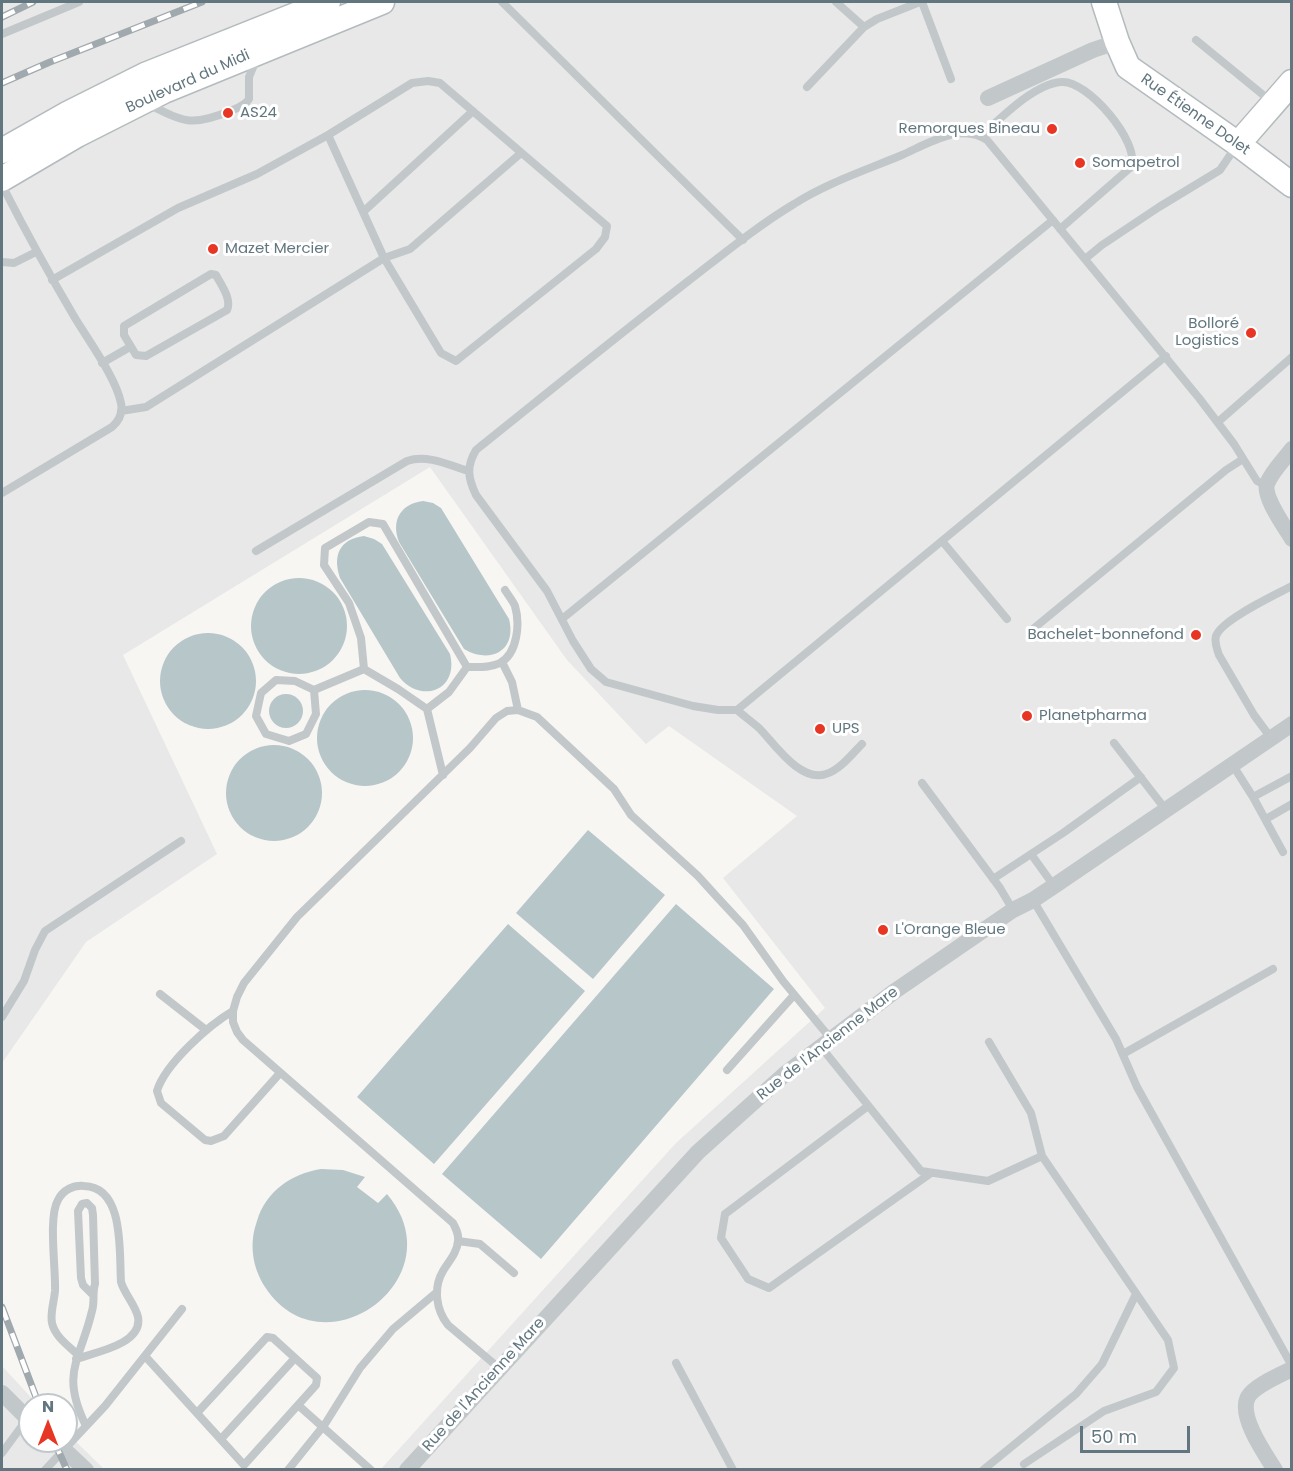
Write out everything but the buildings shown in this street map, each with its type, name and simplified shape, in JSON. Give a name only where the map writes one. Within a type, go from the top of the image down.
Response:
[{"type":"main road","name":"Boulevard du Midi","points":[[2,165],[98,109],[328,2]]},
{"type":"main road","name":"Boulevard du Midi","points":[[2,151],[69,113],[264,49],[382,2]]},
{"type":"main road","name":"Rue Étienne Dolet","points":[[1104,2],[1115,37],[1128,67],[1290,182]]},
{"type":"main road","points":[[1238,144],[1292,82]]},
{"type":"main road","name":"Boulevard du Midi","points":[[2,179],[77,135],[136,91]]},
{"type":"street","points":[[988,98],[1115,37]]},
{"type":"street","points":[[1292,449],[1266,486],[1269,500],[1292,540]]},
{"type":"street","name":"Rue de l'Ancienne Mare","points":[[407,1470],[698,1152],[785,1074],[895,991],[1292,724]]},
{"type":"street","points":[[1275,1470],[1249,1424],[1246,1407],[1248,1398],[1255,1390],[1292,1367]]},
{"type":"street","points":[[2,1393],[18,1409]]},
{"type":"street","points":[[68,1453],[86,1470]]},
{"type":"lane","points":[[2,34],[79,2]]},
{"type":"lane","points":[[502,2],[743,240]]},
{"type":"lane","points":[[836,2],[864,27]]},
{"type":"lane","points":[[807,87],[864,27],[877,19],[921,2],[951,79]]},
{"type":"lane","points":[[1196,40],[1273,103]]},
{"type":"lane","points":[[136,91],[176,118],[191,122],[212,118],[243,106],[249,99],[250,70],[264,49]]},
{"type":"lane","points":[[52,280],[177,208],[257,174],[328,135],[412,83],[428,81],[440,83],[607,226],[605,237],[596,249],[456,361],[441,353],[384,258],[328,135]]},
{"type":"lane","points":[[981,136],[1030,96],[1058,82],[1074,83],[1106,110],[1130,145],[1133,161],[1131,168],[1060,229]]},
{"type":"lane","points":[[363,212],[473,111]]},
{"type":"lane","points":[[1166,356],[737,710],[693,706],[606,682],[591,669],[547,591],[476,495],[468,471],[476,450],[640,318],[793,204],[819,190],[955,134],[966,132],[987,140],[1166,356],[1218,422],[1257,481],[1266,486]]},
{"type":"lane","points":[[1085,259],[1158,207],[1221,170],[1238,144]]},
{"type":"lane","points":[[121,411],[146,406],[384,258],[410,249],[521,153]]},
{"type":"lane","points":[[2,185],[36,252],[102,363],[119,396],[121,411],[117,422],[98,437],[2,493]]},
{"type":"lane","points":[[562,620],[1053,220]]},
{"type":"lane","points":[[2,262],[14,262],[36,252]]},
{"type":"lane","points":[[211,274],[216,275],[229,301],[227,310],[146,356],[136,355],[130,347],[124,335],[124,326],[211,274]]},
{"type":"lane","points":[[102,363],[130,347]]},
{"type":"lane","points":[[1218,422],[1292,357]]},
{"type":"lane","points":[[256,551],[407,461],[415,458],[432,460],[468,471]]},
{"type":"lane","points":[[1033,629],[1226,470],[1244,459]]},
{"type":"lane","points":[[364,669],[361,638],[349,603],[324,565],[325,548],[369,522],[383,524],[468,668]]},
{"type":"lane","points":[[942,541],[1007,619]]},
{"type":"lane","points":[[1271,738],[1254,715],[1219,655],[1216,637],[1221,628],[1233,619],[1292,586]]},
{"type":"lane","points":[[427,709],[449,692],[468,668],[486,667],[502,662],[513,649],[518,632],[514,606],[505,590]]},
{"type":"lane","points":[[502,662],[512,682],[518,710]]},
{"type":"lane","points":[[314,690],[316,714],[306,734],[289,741],[266,734],[256,716],[261,693],[276,680],[295,681],[314,690],[364,669]]},
{"type":"lane","points":[[364,669],[427,709],[443,775]]},
{"type":"lane","points":[[499,1368],[442,1318],[438,1306],[437,1292],[442,1273],[455,1253],[458,1241],[458,1232],[453,1222],[243,1040],[233,1022],[233,1011],[244,983],[297,917],[470,748],[496,718],[507,711],[518,710],[537,717],[614,789],[631,815],[698,876],[743,925],[794,995],[868,1106],[921,1171],[988,1181],[1042,1156]]},
{"type":"lane","points":[[737,710],[760,730],[787,760],[814,775],[829,774],[862,744]]},
{"type":"lane","points":[[1114,743],[1166,810]]},
{"type":"lane","points":[[1232,764],[1253,796],[1283,852]]},
{"type":"lane","points":[[1253,796],[1292,776]]},
{"type":"lane","points":[[993,879],[1141,777]]},
{"type":"lane","points":[[922,783],[1013,910]]},
{"type":"lane","points":[[1266,819],[1292,804]]},
{"type":"lane","points":[[2,1017],[24,981],[35,950],[45,931],[181,841]]},
{"type":"lane","points":[[1032,854],[1054,886]]},
{"type":"lane","points":[[1033,900],[1116,1039],[1137,1087],[1292,1367]]},
{"type":"lane","points":[[1123,1054],[1273,969]]},
{"type":"lane","points":[[160,994],[206,1029]]},
{"type":"lane","points":[[727,1070],[794,995]]},
{"type":"lane","points":[[233,1011],[206,1029],[165,1074],[157,1091],[161,1103],[205,1140],[211,1142],[224,1136],[280,1073]]},
{"type":"lane","points":[[989,1042],[1032,1113],[1042,1156],[1168,1340],[1174,1368],[1156,1392],[1104,1411],[1024,1464]]},
{"type":"lane","points":[[868,1106],[724,1214],[721,1238],[748,1279],[769,1288],[931,1173]]},
{"type":"lane","points":[[74,1186],[94,1186],[103,1191],[115,1209],[122,1282],[125,1294],[134,1307],[138,1325],[130,1339],[77,1357],[60,1338],[52,1323],[55,1291],[54,1216],[58,1199],[66,1190],[74,1186]]},
{"type":"lane","points":[[86,1426],[72,1385],[77,1357],[93,1309],[92,1294],[96,1276],[93,1215],[92,1208],[87,1203],[82,1204],[78,1211],[81,1278],[92,1294]]},
{"type":"lane","points":[[458,1241],[480,1244],[514,1273]]},
{"type":"lane","points":[[288,1470],[323,1427],[360,1368],[393,1329],[437,1292]]},
{"type":"lane","points":[[983,1470],[1076,1394],[1102,1364],[1136,1294]]},
{"type":"lane","points":[[78,1432],[86,1426],[182,1309]]},
{"type":"lane","points":[[145,1356],[244,1465],[316,1385],[317,1378],[273,1338],[267,1337],[197,1413]]},
{"type":"lane","points":[[221,1439],[295,1358]]},
{"type":"lane","points":[[676,1363],[733,1470]]},
{"type":"lane","points":[[298,1405],[371,1470]]},
{"type":"lane","points":[[2,1453],[18,1433]]},
{"type":"lane","points":[[45,1470],[55,1453]]},
{"type":"shaded area","points":[[2,2],[1291,2],[1291,1469],[381,1469],[676,1143],[825,1008],[723,878],[797,816],[669,726],[646,744],[567,660],[430,467],[123,655],[217,854],[86,942],[2,1063]]},
{"type":"shaded area","points":[[423,501],[441,508],[509,619],[509,639],[500,652],[484,655],[474,654],[464,649],[399,542],[396,527],[399,515],[408,506]]},
{"type":"shaded area","points":[[364,536],[382,544],[450,654],[449,677],[437,689],[418,690],[400,678],[340,578],[337,562],[340,550],[349,541]]},
{"type":"shaded area","points":[[299,578],[317,582],[333,592],[343,608],[347,626],[343,644],[333,660],[317,670],[299,674],[281,670],[265,660],[255,644],[251,626],[255,608],[265,592],[281,582]]},
{"type":"shaded area","points":[[208,633],[226,637],[242,647],[252,663],[256,681],[252,699],[242,715],[226,725],[208,729],[190,725],[174,715],[164,699],[160,681],[164,663],[174,647],[190,637]]},
{"type":"shaded area","points":[[365,690],[383,694],[399,704],[409,720],[413,738],[409,756],[399,772],[383,782],[365,786],[347,782],[331,772],[321,756],[317,738],[321,720],[331,704],[347,694]]},
{"type":"shaded area","points":[[286,694],[298,699],[303,711],[298,723],[286,728],[274,723],[269,711],[274,699]]},
{"type":"shaded area","points":[[274,745],[292,749],[308,759],[318,775],[322,793],[318,811],[308,827],[292,837],[274,841],[256,837],[240,827],[230,811],[226,793],[230,775],[240,759],[256,749]]},
{"type":"shaded area","points":[[588,830],[665,895],[593,979],[516,913]]},
{"type":"shaded area","points":[[676,904],[774,989],[541,1259],[442,1174]]},
{"type":"shaded area","points":[[508,924],[585,991],[434,1164],[357,1097]]},
{"type":"shaded area","points":[[321,1169],[343,1170],[365,1177],[357,1187],[378,1203],[387,1194],[405,1226],[406,1256],[395,1284],[374,1305],[348,1319],[319,1322],[290,1312],[265,1287],[257,1271],[253,1255],[253,1238],[261,1210],[273,1193],[300,1175]]},
{"type":"shaded area","points":[[2,1366],[27,1393],[18,1393],[18,1453],[78,1453],[78,1444],[104,1469],[2,1469]]},
{"type":"railway","points":[[2,17],[33,2]]},
{"type":"railway","points":[[2,83],[202,2]]},
{"type":"railway","points":[[2,1307],[34,1393]]},
{"type":"railway","points":[[59,1453],[67,1470]]},
{"type":"place","name":"AS24","points":[[228,113]]},
{"type":"place","name":"Remorques Bineau","points":[[1052,129]]},
{"type":"place","name":"Somapetrol","points":[[1080,163]]},
{"type":"place","name":"Mazet Mercier","points":[[213,249]]},
{"type":"place","name":"Bolloré Logistics","points":[[1251,333]]},
{"type":"place","name":"Bachelet-bonnefond","points":[[1196,635]]},
{"type":"place","name":"Planetpharma","points":[[1027,716]]},
{"type":"place","name":"UPS","points":[[820,729]]},
{"type":"place","name":"L'Orange Bleue","points":[[883,930]]}]
